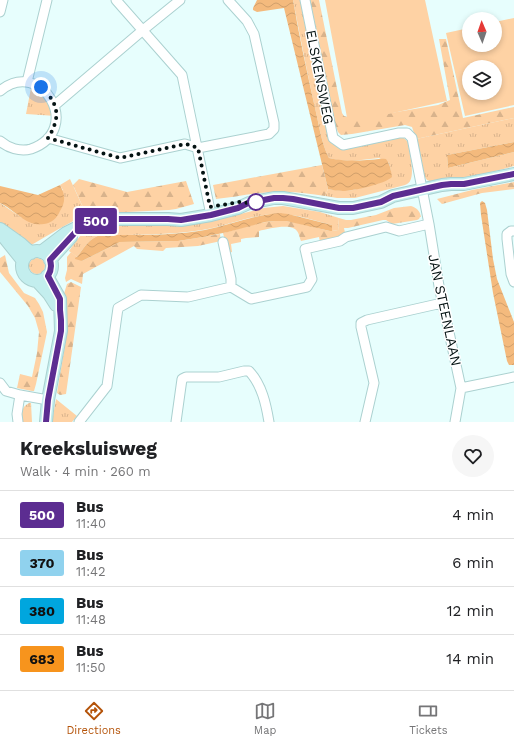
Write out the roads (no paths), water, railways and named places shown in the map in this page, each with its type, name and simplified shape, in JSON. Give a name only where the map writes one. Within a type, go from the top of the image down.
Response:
[{"type":"street","points":[[0,12],[2,0]]},
{"type":"street","points":[[27,82],[47,0]]},
{"type":"street","points":[[116,0],[182,76],[211,211]]},
{"type":"street","points":[[55,106],[180,0]]},
{"type":"street","points":[[48,138],[120,158],[186,144],[198,148],[269,134],[274,129],[254,34],[247,20],[228,0]]},
{"type":"street","name":"ELSKENSWEG","points":[[305,0],[333,138],[343,145],[398,133],[407,133],[412,138],[423,193]]},
{"type":"street","points":[[0,91],[12,84],[21,82],[35,84],[41,87],[49,95],[55,106],[56,117],[54,128],[48,138],[39,146],[28,150],[16,149],[5,145],[0,141]]},
{"type":"street","points":[[0,231],[21,244],[36,256],[51,268],[50,272],[42,278],[32,280],[25,275],[22,266],[36,256],[71,237],[82,225],[93,221],[107,219],[168,219],[180,213],[211,211],[239,202],[248,203],[274,198],[283,198],[339,208],[353,208],[381,202],[395,202],[423,193],[449,191],[464,184],[514,174]]},
{"type":"street","name":"JAN STEENLAAN","points":[[423,193],[442,303],[461,388],[454,422]]},
{"type":"street","points":[[79,422],[107,386],[118,308],[142,295],[188,297],[231,287],[251,299],[307,287],[312,279],[305,249],[340,241],[346,237],[386,227],[399,231],[429,224]]},
{"type":"street","points":[[514,231],[507,234],[511,274],[514,282]]},
{"type":"street","points":[[223,242],[231,279],[231,287]]},
{"type":"street","points":[[42,278],[49,294],[60,310],[61,320],[61,331],[48,400],[46,422]]},
{"type":"street","points":[[365,422],[374,383],[361,323],[367,320],[442,303]]},
{"type":"street","points":[[176,422],[182,379],[186,377],[219,377],[244,371],[249,371],[263,395],[269,422]]},
{"type":"street","points":[[461,388],[514,377]]},
{"type":"street","points":[[0,383],[6,392],[48,400]]},
{"type":"street","points":[[18,422],[17,414],[20,395]]},
{"type":"water","points":[[257,0],[293,0],[320,133],[329,158],[353,161],[386,159],[391,170],[392,177],[388,180],[369,187],[348,191],[328,189],[284,8],[257,12],[253,10],[253,8]]},
{"type":"water","points":[[514,142],[514,152],[448,168],[447,155]]},
{"type":"water","points":[[60,185],[64,195],[64,201],[59,214],[52,221],[44,224],[26,221],[0,203],[0,186],[38,195]]},
{"type":"water","points":[[482,201],[485,203],[487,210],[497,279],[514,322],[514,365],[509,365],[507,361],[493,293],[481,215],[480,203]]},
{"type":"water","points":[[279,213],[332,225],[332,231],[286,221],[265,222],[228,232],[178,241],[120,242],[82,261],[75,259],[93,238],[101,235],[153,235],[192,232]]}]
